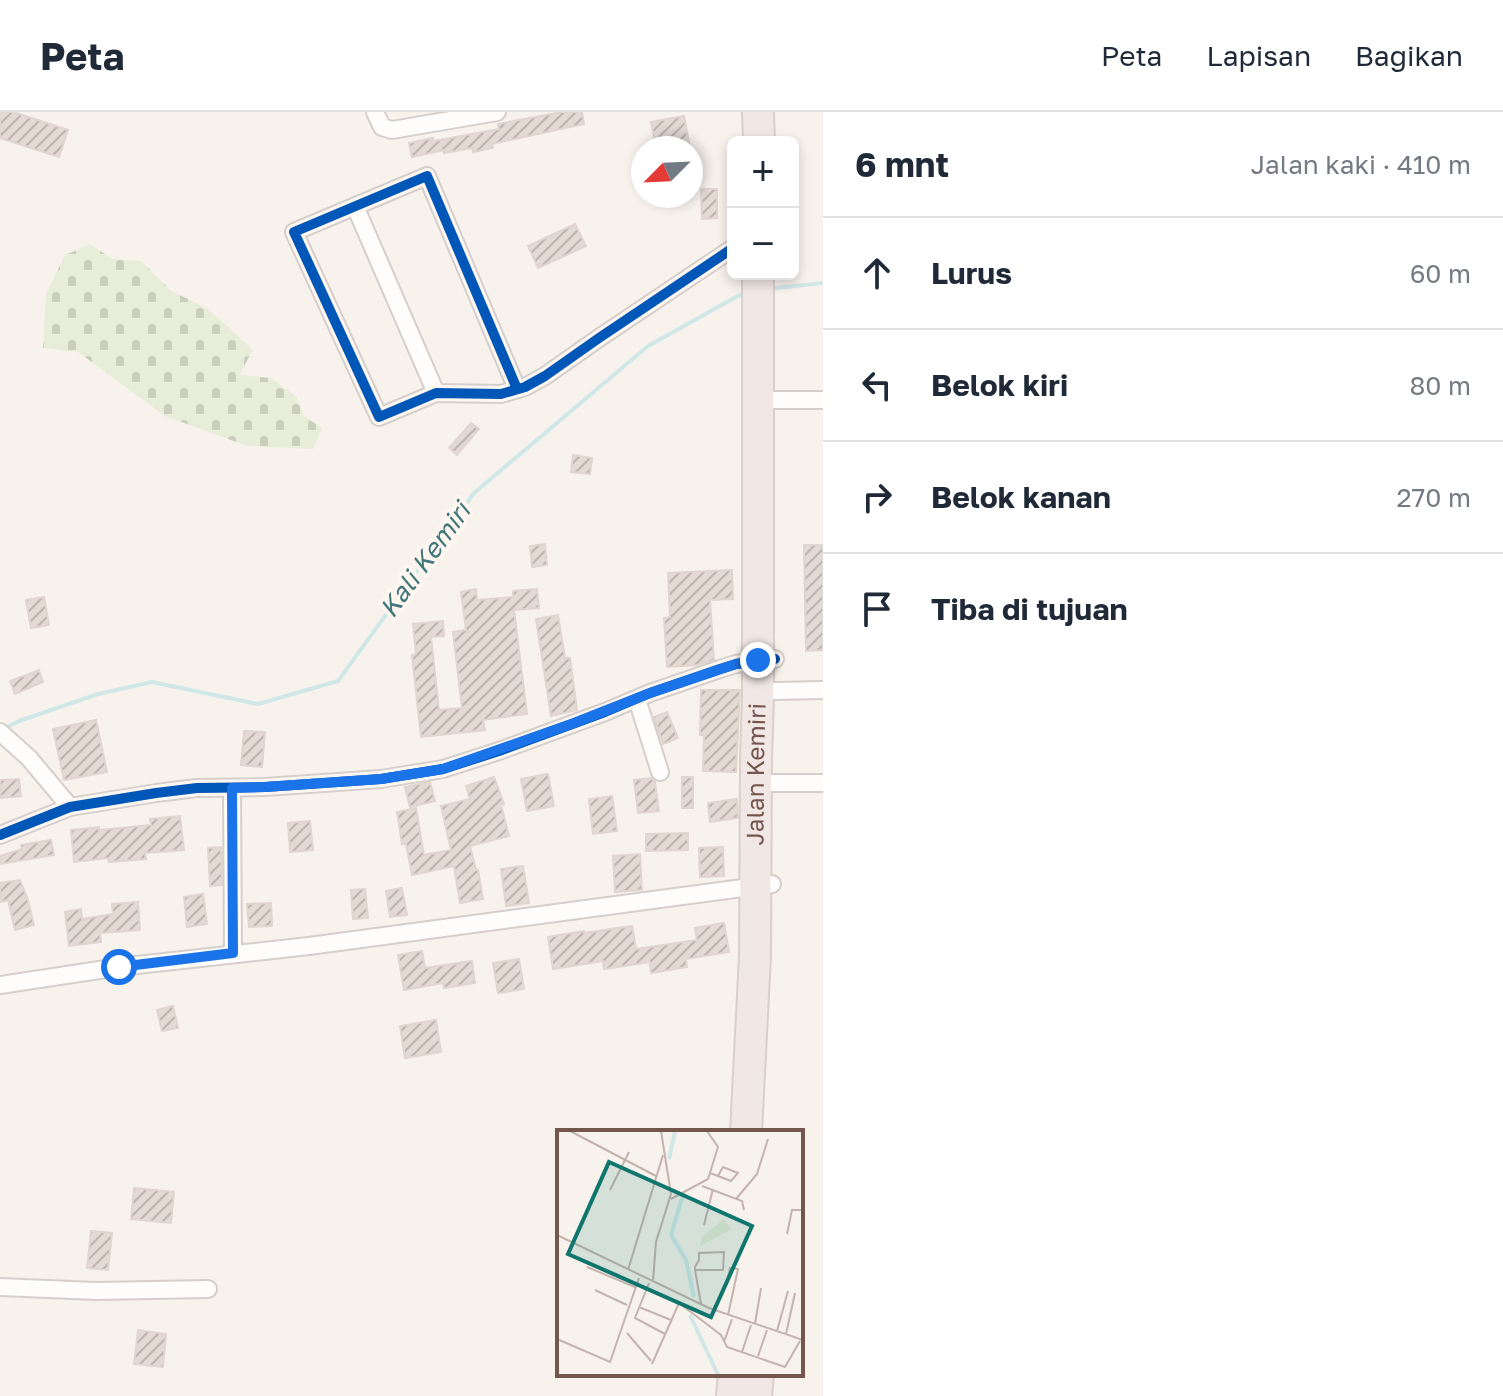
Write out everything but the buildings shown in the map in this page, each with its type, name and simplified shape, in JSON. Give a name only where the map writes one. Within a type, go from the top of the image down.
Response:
[{"type":"highway","points":[[758,112],[759,136]]},
{"type":"highway","points":[[777,112],[777,136]]},
{"type":"highway","name":"Jalan Kemiri","points":[[760,280],[768,308]]},
{"type":"highway","name":"Jalan Kemiri","points":[[765,1130],[768,308],[775,280]]},
{"type":"highway","name":"Jalan Kemiri","points":[[746,1130],[755,956],[773,783],[775,691],[766,659]]},
{"type":"highway","points":[[732,1396],[734,1376]]},
{"type":"highway","points":[[756,1396],[758,1376]]},
{"type":"street","points":[[375,112],[382,127],[392,130],[492,112]]},
{"type":"street","points":[[517,389],[427,176],[294,232],[379,417],[436,393],[501,394],[517,389],[545,376],[727,252]]},
{"type":"street","points":[[355,206],[436,393]]},
{"type":"street","points":[[769,400],[823,399]]},
{"type":"street","points":[[0,835],[70,807],[177,790],[381,779],[443,769],[728,667],[766,659]]},
{"type":"street","points":[[775,691],[823,690]]},
{"type":"street","points":[[637,699],[660,772]]},
{"type":"street","points":[[6,737],[38,768],[70,807]]},
{"type":"street","points":[[773,783],[823,783]]},
{"type":"street","points":[[232,788],[233,953]]},
{"type":"street","points":[[0,985],[764,885]]},
{"type":"street","points":[[0,1287],[96,1291],[208,1289]]},
{"type":"green space","points":[[90,244],[112,259],[141,261],[171,291],[207,308],[253,350],[239,375],[271,378],[296,396],[304,416],[322,428],[313,449],[247,446],[165,416],[78,352],[43,348],[46,294],[65,255]]},
{"type":"waterway","name":"Kali Kemiri","points":[[768,289],[823,283]]},
{"type":"waterway","name":"Kali Kemiri","points":[[6,728],[98,694],[152,682],[258,704],[338,681],[474,493],[648,346],[747,291]]},
{"type":"cycle path","points":[[517,389],[427,176],[294,232],[379,417],[436,393],[501,394],[525,387],[727,252]]},
{"type":"cycle path","points":[[0,835],[70,807],[156,793],[197,788],[381,779],[443,769],[720,669],[775,659]]},
{"type":"route","points":[[119,967],[233,953],[232,788],[381,779],[443,769],[650,693],[736,664],[758,660]]}]
